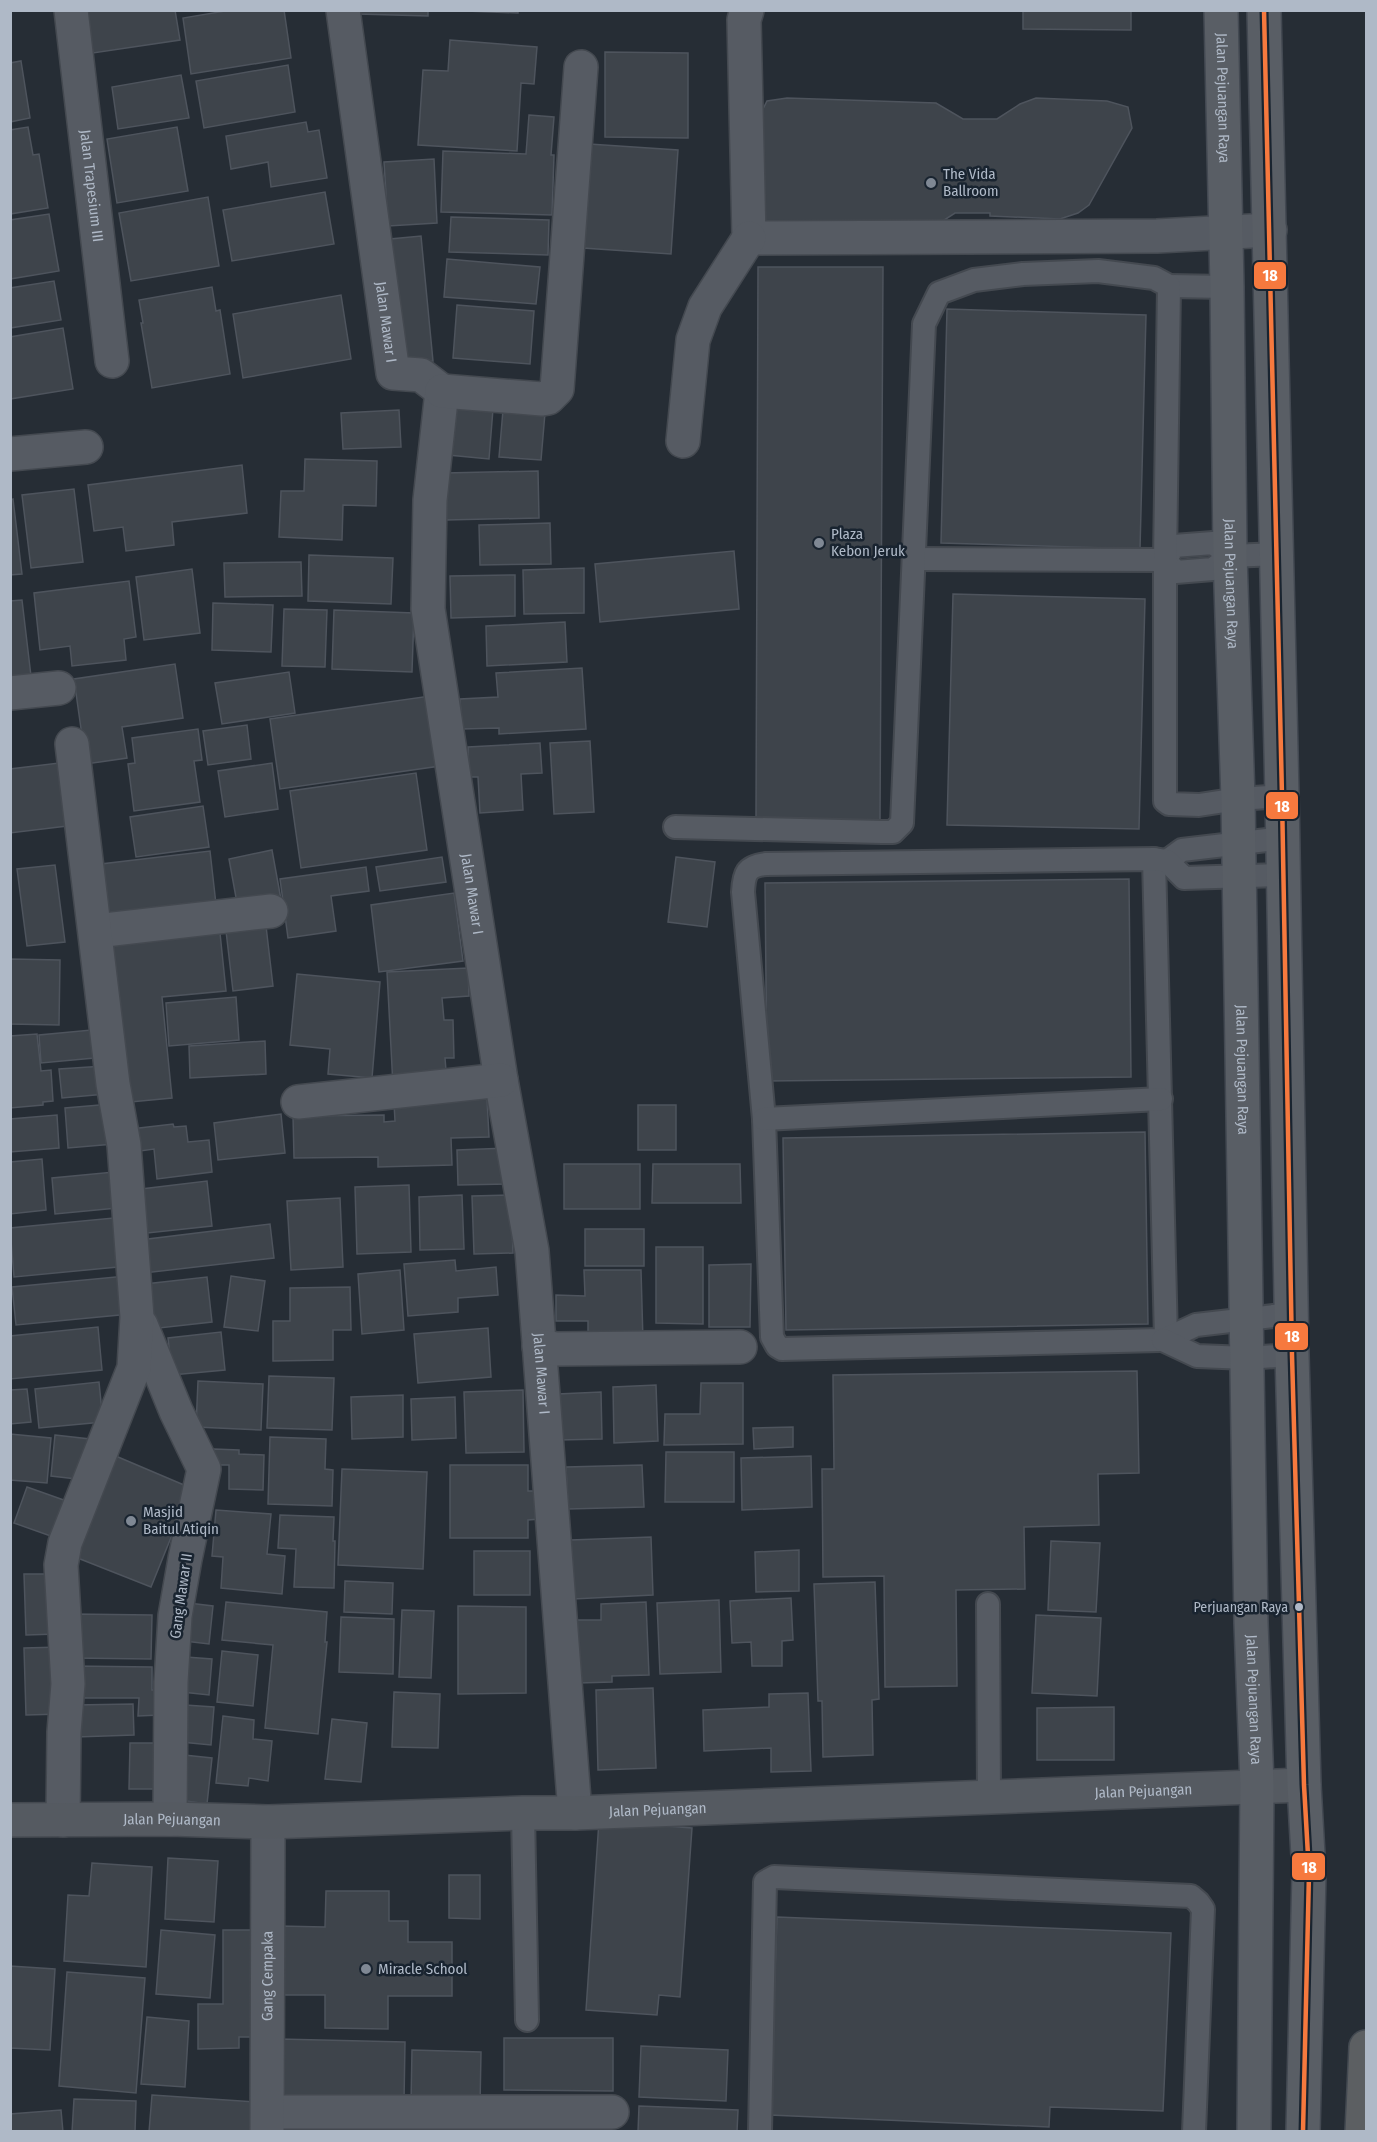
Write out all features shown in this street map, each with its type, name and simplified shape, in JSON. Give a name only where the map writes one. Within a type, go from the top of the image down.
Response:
[{"type":"highway","points":[[1362,2132],[1366,2047]]},
{"type":"main road","name":"Jalan Pejuangan Raya","points":[[1221,10],[1230,556],[1239,843],[1251,1623],[1257,1785],[1254,2132]]},
{"type":"main road","points":[[1264,10],[1283,838],[1291,1314],[1304,1785],[1309,1873],[1303,2132]]},
{"type":"street","name":"Jalan Trapesium III","points":[[71,10],[112,361]]},
{"type":"street","name":"Jalan Mawar I","points":[[343,10],[393,373],[421,375],[442,391],[430,500],[428,609],[501,1080],[532,1251],[575,1813]]},
{"type":"street","points":[[683,441],[693,340],[705,308],[749,238],[744,20],[747,10]]},
{"type":"street","points":[[442,391],[542,399],[548,398],[557,389],[581,67]]},
{"type":"street","points":[[749,238],[1157,236],[1270,230]]},
{"type":"street","points":[[10,454],[86,447]]},
{"type":"street","points":[[10,693],[59,688]]},
{"type":"street","points":[[63,1820],[64,1732],[68,1684],[61,1565],[64,1543],[134,1368],[137,1317],[124,1145],[113,1084],[72,744]]},
{"type":"street","points":[[96,931],[271,911]]},
{"type":"street","points":[[298,1102],[501,1080]]},
{"type":"street","name":"Gang Mawar II","points":[[137,1317],[204,1469],[175,1616],[171,1682],[170,1820]]},
{"type":"street","points":[[539,1346],[556,1349],[740,1347]]},
{"type":"street","name":"Jalan Pejuangan","points":[[10,1820],[268,1822],[575,1813],[1257,1785],[1304,1785]]},
{"type":"street","name":"Gang Cempaka","points":[[267,2122],[268,1822]]},
{"type":"street","points":[[267,2122],[612,2112]]},
{"type":"lane","points":[[675,827],[893,832],[902,823],[924,324],[939,293],[974,280],[1023,274],[1098,271],[1154,278],[1169,286],[1227,286]]},
{"type":"lane","points":[[1169,286],[1165,560],[1166,801],[1169,804],[1199,805],[1282,796]]},
{"type":"lane","points":[[1165,560],[1174,546],[1213,543],[1230,556],[1276,554]]},
{"type":"lane","points":[[914,560],[1165,560]]},
{"type":"lane","points":[[1283,838],[1182,850],[1161,860],[754,865],[744,875],[743,892],[764,1119],[772,1337],[777,1346],[782,1348],[1164,1339],[1196,1325],[1291,1314]]},
{"type":"lane","points":[[1161,860],[1184,878],[1282,875]]},
{"type":"lane","points":[[1161,860],[1164,1339]]},
{"type":"lane","points":[[764,1119],[1161,1099]]},
{"type":"lane","points":[[1164,1339],[1197,1356],[1247,1358],[1292,1355]]},
{"type":"lane","points":[[988,1604],[989,1796]]},
{"type":"lane","points":[[523,1813],[527,2020]]},
{"type":"lane","points":[[760,2132],[765,1882],[774,1877],[1191,1896],[1203,1909],[1194,2132]]},
{"type":"building","points":[[86,10],[175,10],[180,40],[93,53]]},
{"type":"building","points":[[231,10],[284,10],[291,58],[191,74],[183,18]]},
{"type":"building","points":[[358,10],[428,10],[428,16],[358,14]]},
{"type":"building","points":[[440,10],[518,10],[518,13]]},
{"type":"building","points":[[1023,10],[1131,10],[1131,30],[1023,29]]},
{"type":"building","points":[[450,40],[537,47],[534,84],[521,83],[517,151],[418,145],[423,70],[448,71]]},
{"type":"building","points":[[605,52],[688,53],[688,138],[605,137]]},
{"type":"building","points":[[21,61],[30,118],[10,122],[10,63]]},
{"type":"building","points":[[288,65],[295,112],[204,128],[196,81]]},
{"type":"building","points":[[181,75],[189,118],[118,129],[112,87]]},
{"type":"building","name":"The Vida Ballroom","points":[[787,98],[936,103],[963,119],[997,119],[1020,104],[1036,98],[1107,101],[1128,107],[1132,128],[1089,205],[1078,213],[1060,219],[990,216],[990,213],[955,213],[935,226],[765,226],[760,216],[761,113],[767,101]]},
{"type":"building","points":[[529,115],[554,117],[551,155],[554,155],[552,215],[441,212],[443,151],[526,154]]},
{"type":"building","points":[[306,122],[308,132],[319,130],[327,178],[271,187],[268,162],[231,169],[226,136]]},
{"type":"building","points":[[28,127],[33,155],[39,154],[48,208],[10,214],[10,130]]},
{"type":"building","points":[[177,127],[188,191],[117,203],[107,139]]},
{"type":"building","points":[[589,144],[678,150],[671,254],[583,248]]},
{"type":"building","points":[[434,159],[437,223],[388,226],[384,162]]},
{"type":"building","points":[[325,192],[334,244],[232,261],[223,210]]},
{"type":"building","points":[[208,197],[219,266],[131,281],[119,213]]},
{"type":"building","points":[[49,214],[59,271],[10,279],[10,220]]},
{"type":"building","points":[[451,217],[549,220],[548,255],[449,252]]},
{"type":"building","points":[[421,236],[433,361],[402,364],[390,239]]},
{"type":"building","points":[[447,259],[540,267],[536,304],[444,297]]},
{"type":"building","name":"Plaza Kebon Jeruk","points":[[758,267],[883,267],[880,820],[756,819]]},
{"type":"building","points":[[54,281],[61,320],[10,328],[10,288]]},
{"type":"building","points":[[212,287],[216,311],[220,310],[230,374],[152,388],[139,300]]},
{"type":"building","points":[[341,295],[351,359],[243,378],[233,314]]},
{"type":"building","points":[[457,305],[534,311],[530,364],[453,358]]},
{"type":"building","points":[[947,309],[1146,315],[1140,549],[941,543]]},
{"type":"building","points":[[63,328],[73,389],[10,399],[10,337]]},
{"type":"building","points":[[451,406],[493,409],[489,459],[448,455]]},
{"type":"building","points":[[399,410],[401,447],[343,449],[341,413]]},
{"type":"building","points":[[503,410],[545,413],[541,460],[499,457]]},
{"type":"building","points":[[305,459],[377,461],[376,506],[343,505],[342,540],[279,537],[281,491],[304,491]]},
{"type":"building","points":[[242,465],[247,513],[172,522],[174,545],[126,551],[123,527],[94,531],[88,485]]},
{"type":"building","points":[[538,471],[539,518],[446,520],[445,473]]},
{"type":"building","points":[[74,489],[83,562],[31,568],[22,495]]},
{"type":"building","points":[[13,499],[22,574],[10,575],[10,500]]},
{"type":"building","points":[[550,523],[551,564],[480,565],[479,525]]},
{"type":"building","points":[[734,551],[739,609],[600,622],[595,564]]},
{"type":"building","points":[[309,555],[393,558],[391,604],[308,601]]},
{"type":"building","points":[[301,562],[302,596],[225,597],[224,563]]},
{"type":"building","points":[[584,568],[584,613],[524,614],[523,570]]},
{"type":"building","points":[[192,569],[200,633],[144,640],[136,577]]},
{"type":"building","points":[[515,575],[515,616],[451,618],[450,576]]},
{"type":"building","points":[[129,581],[136,637],[124,639],[126,660],[72,666],[70,646],[40,650],[34,593]]},
{"type":"building","points":[[953,594],[1145,599],[1139,829],[947,825]]},
{"type":"building","points":[[22,600],[31,676],[10,679],[10,601]]},
{"type":"building","points":[[213,603],[273,605],[271,652],[212,650]]},
{"type":"building","points":[[284,609],[327,610],[325,667],[282,666]]},
{"type":"building","points":[[334,610],[414,613],[412,672],[332,669]]},
{"type":"building","points":[[565,622],[567,662],[487,666],[486,626]]},
{"type":"building","points":[[175,664],[183,718],[122,727],[127,758],[86,764],[74,679]]},
{"type":"building","points":[[582,668],[586,729],[499,734],[499,728],[462,729],[460,699],[498,697],[496,673]]},
{"type":"building","points":[[289,672],[295,713],[222,724],[215,683]]},
{"type":"building","points":[[430,696],[440,766],[280,789],[270,719]]},
{"type":"building","points":[[247,725],[251,759],[208,765],[203,731]]},
{"type":"building","points":[[198,729],[202,760],[194,761],[200,802],[134,811],[128,764],[135,763],[132,738]]},
{"type":"building","points":[[590,741],[594,812],[554,814],[550,743]]},
{"type":"building","points":[[540,743],[542,773],[521,774],[523,810],[480,813],[478,777],[469,777],[468,747]]},
{"type":"building","points":[[59,763],[67,826],[10,833],[10,769]]},
{"type":"building","points":[[272,763],[278,809],[225,817],[218,771]]},
{"type":"building","points":[[416,773],[427,850],[301,868],[290,791]]},
{"type":"building","points":[[203,806],[209,847],[136,857],[130,817]]},
{"type":"building","points":[[272,850],[282,905],[239,914],[229,859]]},
{"type":"building","points":[[210,851],[217,913],[108,925],[101,864]]},
{"type":"building","points":[[442,857],[446,882],[380,891],[376,867]]},
{"type":"building","points":[[676,857],[715,862],[707,927],[668,922]]},
{"type":"building","points":[[55,865],[65,942],[27,946],[17,869]]},
{"type":"building","points":[[366,867],[369,891],[331,896],[336,931],[288,938],[280,879]]},
{"type":"building","points":[[1129,879],[1131,1077],[767,1081],[765,883]]},
{"type":"building","points":[[454,893],[463,961],[379,972],[371,905]]},
{"type":"building","points":[[266,926],[273,986],[233,991],[226,931]]},
{"type":"building","points":[[220,933],[226,991],[162,997],[172,1098],[120,1103],[105,945]]},
{"type":"building","points":[[10,959],[60,960],[59,1025],[10,1024]]},
{"type":"building","points":[[468,968],[469,996],[442,998],[444,1020],[453,1020],[454,1058],[445,1058],[447,1083],[393,1086],[387,972]]},
{"type":"building","points":[[297,974],[380,982],[372,1078],[328,1074],[330,1049],[290,1045]]},
{"type":"building","points":[[236,997],[239,1040],[169,1046],[166,1003]]},
{"type":"building","points":[[102,1029],[105,1057],[41,1063],[39,1035]]},
{"type":"building","points":[[37,1034],[41,1071],[51,1070],[53,1101],[43,1102],[43,1105],[10,1108],[10,1036]]},
{"type":"building","points":[[265,1041],[266,1074],[190,1078],[189,1046]]},
{"type":"building","points":[[104,1066],[106,1094],[62,1098],[59,1069]]},
{"type":"building","points":[[487,1099],[489,1137],[451,1138],[452,1165],[378,1167],[378,1157],[294,1158],[293,1116],[384,1115],[384,1122],[395,1121],[394,1103]]},
{"type":"building","points":[[111,1104],[114,1144],[68,1148],[65,1108]]},
{"type":"building","points":[[638,1105],[676,1105],[676,1150],[638,1150]]},
{"type":"building","points":[[281,1114],[285,1153],[218,1160],[214,1123]]},
{"type":"building","points":[[57,1115],[59,1148],[10,1152],[10,1119]]},
{"type":"building","points":[[173,1124],[174,1127],[186,1126],[188,1142],[209,1140],[212,1172],[157,1179],[154,1149],[133,1152],[131,1129]]},
{"type":"building","points":[[1145,1132],[1148,1324],[786,1330],[783,1138]]},
{"type":"building","points":[[507,1148],[508,1184],[458,1185],[457,1150]]},
{"type":"building","points":[[42,1159],[46,1210],[10,1214],[10,1162]]},
{"type":"building","points":[[564,1164],[640,1164],[640,1209],[564,1209]]},
{"type":"building","points":[[653,1164],[740,1164],[741,1203],[652,1203]]},
{"type":"building","points":[[114,1172],[117,1208],[55,1214],[52,1178]]},
{"type":"building","points":[[207,1181],[212,1226],[138,1234],[133,1190]]},
{"type":"building","points":[[409,1185],[411,1252],[357,1254],[355,1187]]},
{"type":"building","points":[[462,1195],[464,1249],[420,1250],[419,1197]]},
{"type":"building","points":[[511,1195],[513,1253],[474,1254],[472,1196]]},
{"type":"building","points":[[340,1198],[343,1267],[291,1270],[287,1201]]},
{"type":"building","points":[[124,1217],[128,1266],[14,1277],[10,1228]]},
{"type":"building","points":[[270,1224],[274,1258],[144,1273],[140,1240]]},
{"type":"building","points":[[585,1229],[644,1229],[644,1266],[585,1266]]},
{"type":"building","points":[[656,1247],[703,1247],[703,1324],[656,1323]]},
{"type":"building","points":[[455,1260],[456,1271],[496,1267],[498,1295],[458,1298],[458,1312],[408,1316],[404,1264]]},
{"type":"building","points":[[751,1264],[750,1327],[709,1327],[709,1265]]},
{"type":"building","points":[[400,1270],[404,1330],[362,1334],[358,1274]]},
{"type":"building","points":[[584,1270],[641,1270],[643,1341],[588,1341],[588,1321],[556,1321],[556,1295],[585,1296]]},
{"type":"building","points":[[126,1276],[130,1314],[16,1325],[12,1287]]},
{"type":"building","points":[[231,1276],[265,1281],[258,1331],[224,1327]]},
{"type":"building","points":[[207,1277],[212,1322],[150,1329],[145,1284]]},
{"type":"building","points":[[350,1287],[351,1330],[333,1330],[333,1360],[273,1361],[273,1321],[290,1321],[290,1288]]},
{"type":"building","points":[[98,1327],[102,1370],[10,1379],[10,1336]]},
{"type":"building","points":[[488,1328],[491,1377],[418,1383],[414,1334]]},
{"type":"building","points":[[221,1332],[225,1370],[172,1375],[168,1338]]},
{"type":"building","points":[[1137,1371],[1139,1473],[1098,1474],[1099,1525],[1024,1527],[1025,1589],[956,1590],[957,1686],[885,1687],[884,1576],[823,1577],[822,1469],[834,1469],[833,1375]]},
{"type":"building","points":[[269,1376],[334,1378],[332,1430],[267,1428]]},
{"type":"building","points":[[198,1381],[263,1384],[261,1430],[196,1427]]},
{"type":"building","points":[[99,1382],[103,1422],[39,1428],[35,1389]]},
{"type":"building","points":[[701,1383],[743,1383],[743,1444],[664,1445],[665,1414],[700,1414]]},
{"type":"building","points":[[656,1385],[658,1441],[614,1443],[613,1387]]},
{"type":"building","points":[[27,1389],[31,1422],[10,1424],[10,1390]]},
{"type":"building","points":[[523,1390],[524,1452],[466,1453],[464,1392]]},
{"type":"building","points":[[601,1392],[602,1439],[559,1440],[558,1394]]},
{"type":"building","points":[[403,1395],[403,1437],[352,1439],[351,1397]]},
{"type":"building","points":[[455,1397],[456,1438],[412,1440],[411,1399]]},
{"type":"building","points":[[793,1427],[793,1447],[754,1449],[753,1428]]},
{"type":"building","points":[[10,1434],[51,1438],[47,1483],[10,1480]]},
{"type":"building","points":[[55,1435],[90,1439],[85,1480],[51,1476]]},
{"type":"building","points":[[270,1437],[326,1439],[325,1469],[333,1470],[332,1506],[268,1504]]},
{"type":"building","points":[[214,1449],[239,1450],[239,1454],[264,1455],[263,1490],[229,1489],[229,1465],[213,1465]]},
{"type":"building","points":[[666,1452],[734,1452],[734,1502],[665,1502]]},
{"type":"building","name":"Masjid Baitul Atiqin","points":[[111,1454],[191,1488],[151,1587],[70,1555]]},
{"type":"building","points":[[811,1456],[812,1507],[742,1510],[741,1458]]},
{"type":"building","points":[[450,1465],[528,1465],[528,1491],[540,1491],[540,1519],[528,1520],[528,1538],[450,1538]]},
{"type":"building","points":[[642,1465],[644,1507],[568,1509],[566,1467]]},
{"type":"building","points":[[342,1469],[427,1472],[423,1569],[338,1565]]},
{"type":"building","points":[[27,1487],[75,1504],[62,1540],[14,1523]]},
{"type":"building","points":[[216,1510],[271,1514],[267,1554],[285,1556],[282,1594],[221,1588],[223,1557],[212,1556]]},
{"type":"building","points":[[280,1515],[334,1517],[334,1588],[294,1587],[296,1549],[278,1548]]},
{"type":"building","points":[[651,1537],[653,1595],[573,1599],[571,1540]]},
{"type":"building","points":[[1051,1541],[1100,1543],[1096,1612],[1048,1610]]},
{"type":"building","points":[[799,1550],[799,1591],[756,1592],[755,1552]]},
{"type":"building","points":[[474,1551],[530,1551],[530,1595],[474,1595]]},
{"type":"building","points":[[24,1574],[55,1574],[57,1634],[26,1635]]},
{"type":"building","points":[[345,1581],[393,1583],[392,1614],[344,1612]]},
{"type":"building","points":[[875,1582],[879,1699],[872,1700],[873,1755],[823,1757],[822,1701],[818,1701],[814,1584]]},
{"type":"building","points":[[791,1598],[793,1640],[782,1641],[782,1666],[752,1666],[751,1642],[732,1643],[730,1601]]},
{"type":"building","points":[[719,1600],[721,1672],[660,1674],[657,1603]]},
{"type":"building","points":[[180,1602],[213,1606],[209,1644],[176,1640]]},
{"type":"building","points":[[226,1602],[327,1612],[325,1642],[327,1642],[318,1734],[265,1728],[273,1645],[222,1640]]},
{"type":"building","points":[[646,1602],[649,1675],[612,1676],[612,1682],[579,1683],[577,1620],[601,1620],[601,1604]]},
{"type":"building","points":[[458,1606],[526,1607],[526,1693],[458,1694]]},
{"type":"building","points":[[402,1610],[434,1611],[431,1678],[399,1677]]},
{"type":"building","points":[[73,1614],[152,1615],[151,1659],[72,1658]]},
{"type":"building","points":[[1036,1615],[1101,1618],[1097,1696],[1032,1693]]},
{"type":"building","points":[[341,1617],[394,1619],[393,1674],[339,1672]]},
{"type":"building","points":[[60,1647],[62,1714],[26,1715],[24,1648]]},
{"type":"building","points":[[222,1651],[258,1655],[253,1706],[217,1702]]},
{"type":"building","points":[[186,1657],[212,1659],[209,1695],[182,1692]]},
{"type":"building","points":[[74,1666],[152,1667],[152,1690],[160,1690],[160,1715],[138,1716],[139,1698],[73,1698]]},
{"type":"building","points":[[653,1688],[656,1768],[598,1770],[596,1690]]},
{"type":"building","points":[[394,1692],[440,1694],[438,1748],[392,1747]]},
{"type":"building","points":[[808,1693],[811,1771],[771,1772],[771,1748],[704,1751],[703,1710],[769,1707],[769,1694]]},
{"type":"building","points":[[133,1704],[134,1735],[76,1737],[75,1705]]},
{"type":"building","points":[[185,1705],[214,1707],[211,1745],[181,1742]]},
{"type":"building","points":[[1114,1707],[1114,1760],[1037,1760],[1037,1708]]},
{"type":"building","points":[[223,1716],[254,1720],[253,1739],[272,1741],[268,1781],[249,1778],[248,1786],[216,1783]]},
{"type":"building","points":[[332,1719],[367,1723],[361,1782],[325,1779]]},
{"type":"building","points":[[130,1743],[162,1743],[161,1789],[129,1789]]},
{"type":"building","points":[[184,1755],[212,1758],[207,1804],[179,1800]]},
{"type":"building","points":[[599,1821],[692,1828],[680,1997],[659,1995],[657,2015],[586,2010]]},
{"type":"building","points":[[168,1858],[218,1861],[214,1922],[165,1919]]},
{"type":"building","points":[[92,1863],[152,1867],[146,1967],[64,1961],[68,1895],[89,1896]]},
{"type":"building","points":[[449,1875],[480,1875],[480,1919],[449,1918]]},
{"type":"building","name":"Miracle School","points":[[326,1891],[389,1891],[389,1921],[408,1921],[408,1942],[452,1942],[452,1996],[388,1996],[388,2029],[325,2028],[325,1995],[280,1995],[280,1926],[325,1927]]},
{"type":"building","points":[[777,1917],[1171,1933],[1163,2111],[1050,2107],[1049,2127],[770,2115]]},
{"type":"building","points":[[161,1930],[215,1935],[210,1998],[156,1994]]},
{"type":"building","points":[[223,1930],[257,1930],[258,2037],[239,2037],[239,2048],[198,2049],[198,2004],[223,2004]]},
{"type":"building","points":[[10,1966],[55,1969],[50,2050],[10,2048]]},
{"type":"building","points":[[67,1972],[145,1978],[136,2093],[59,2086]]},
{"type":"building","points":[[147,2017],[189,2021],[185,2087],[141,2084]]},
{"type":"building","points":[[504,2038],[613,2038],[613,2091],[504,2090]]},
{"type":"building","points":[[279,2039],[405,2042],[404,2102],[278,2099]]},
{"type":"building","points":[[641,2046],[728,2050],[726,2101],[639,2097]]},
{"type":"building","points":[[412,2050],[481,2052],[480,2105],[411,2103]]},
{"type":"building","points":[[152,2095],[256,2102],[254,2132],[149,2132]]},
{"type":"building","points":[[74,2099],[136,2101],[135,2132],[72,2132]]},
{"type":"building","points":[[639,2106],[738,2110],[737,2132],[638,2132]]},
{"type":"building","points":[[61,2110],[63,2132],[10,2132],[10,2114]]},
{"type":"building","points":[[430,2123],[480,2124],[479,2132],[429,2132]]},
{"type":"transit line","name":"18","points":[[1264,10],[1292,1355],[1304,1785],[1309,1873],[1303,2132]]},
{"type":"place","name":"The Vida Ballroom","points":[[931,183]]},
{"type":"place","name":"Plaza Kebon Jeruk","points":[[819,543]]},
{"type":"place","name":"Masjid Baitul Atiqin","points":[[131,1521]]},
{"type":"place","name":"Perjuangan Raya","points":[[1299,1607]]},
{"type":"place","name":"Miracle School","points":[[366,1969]]}]
